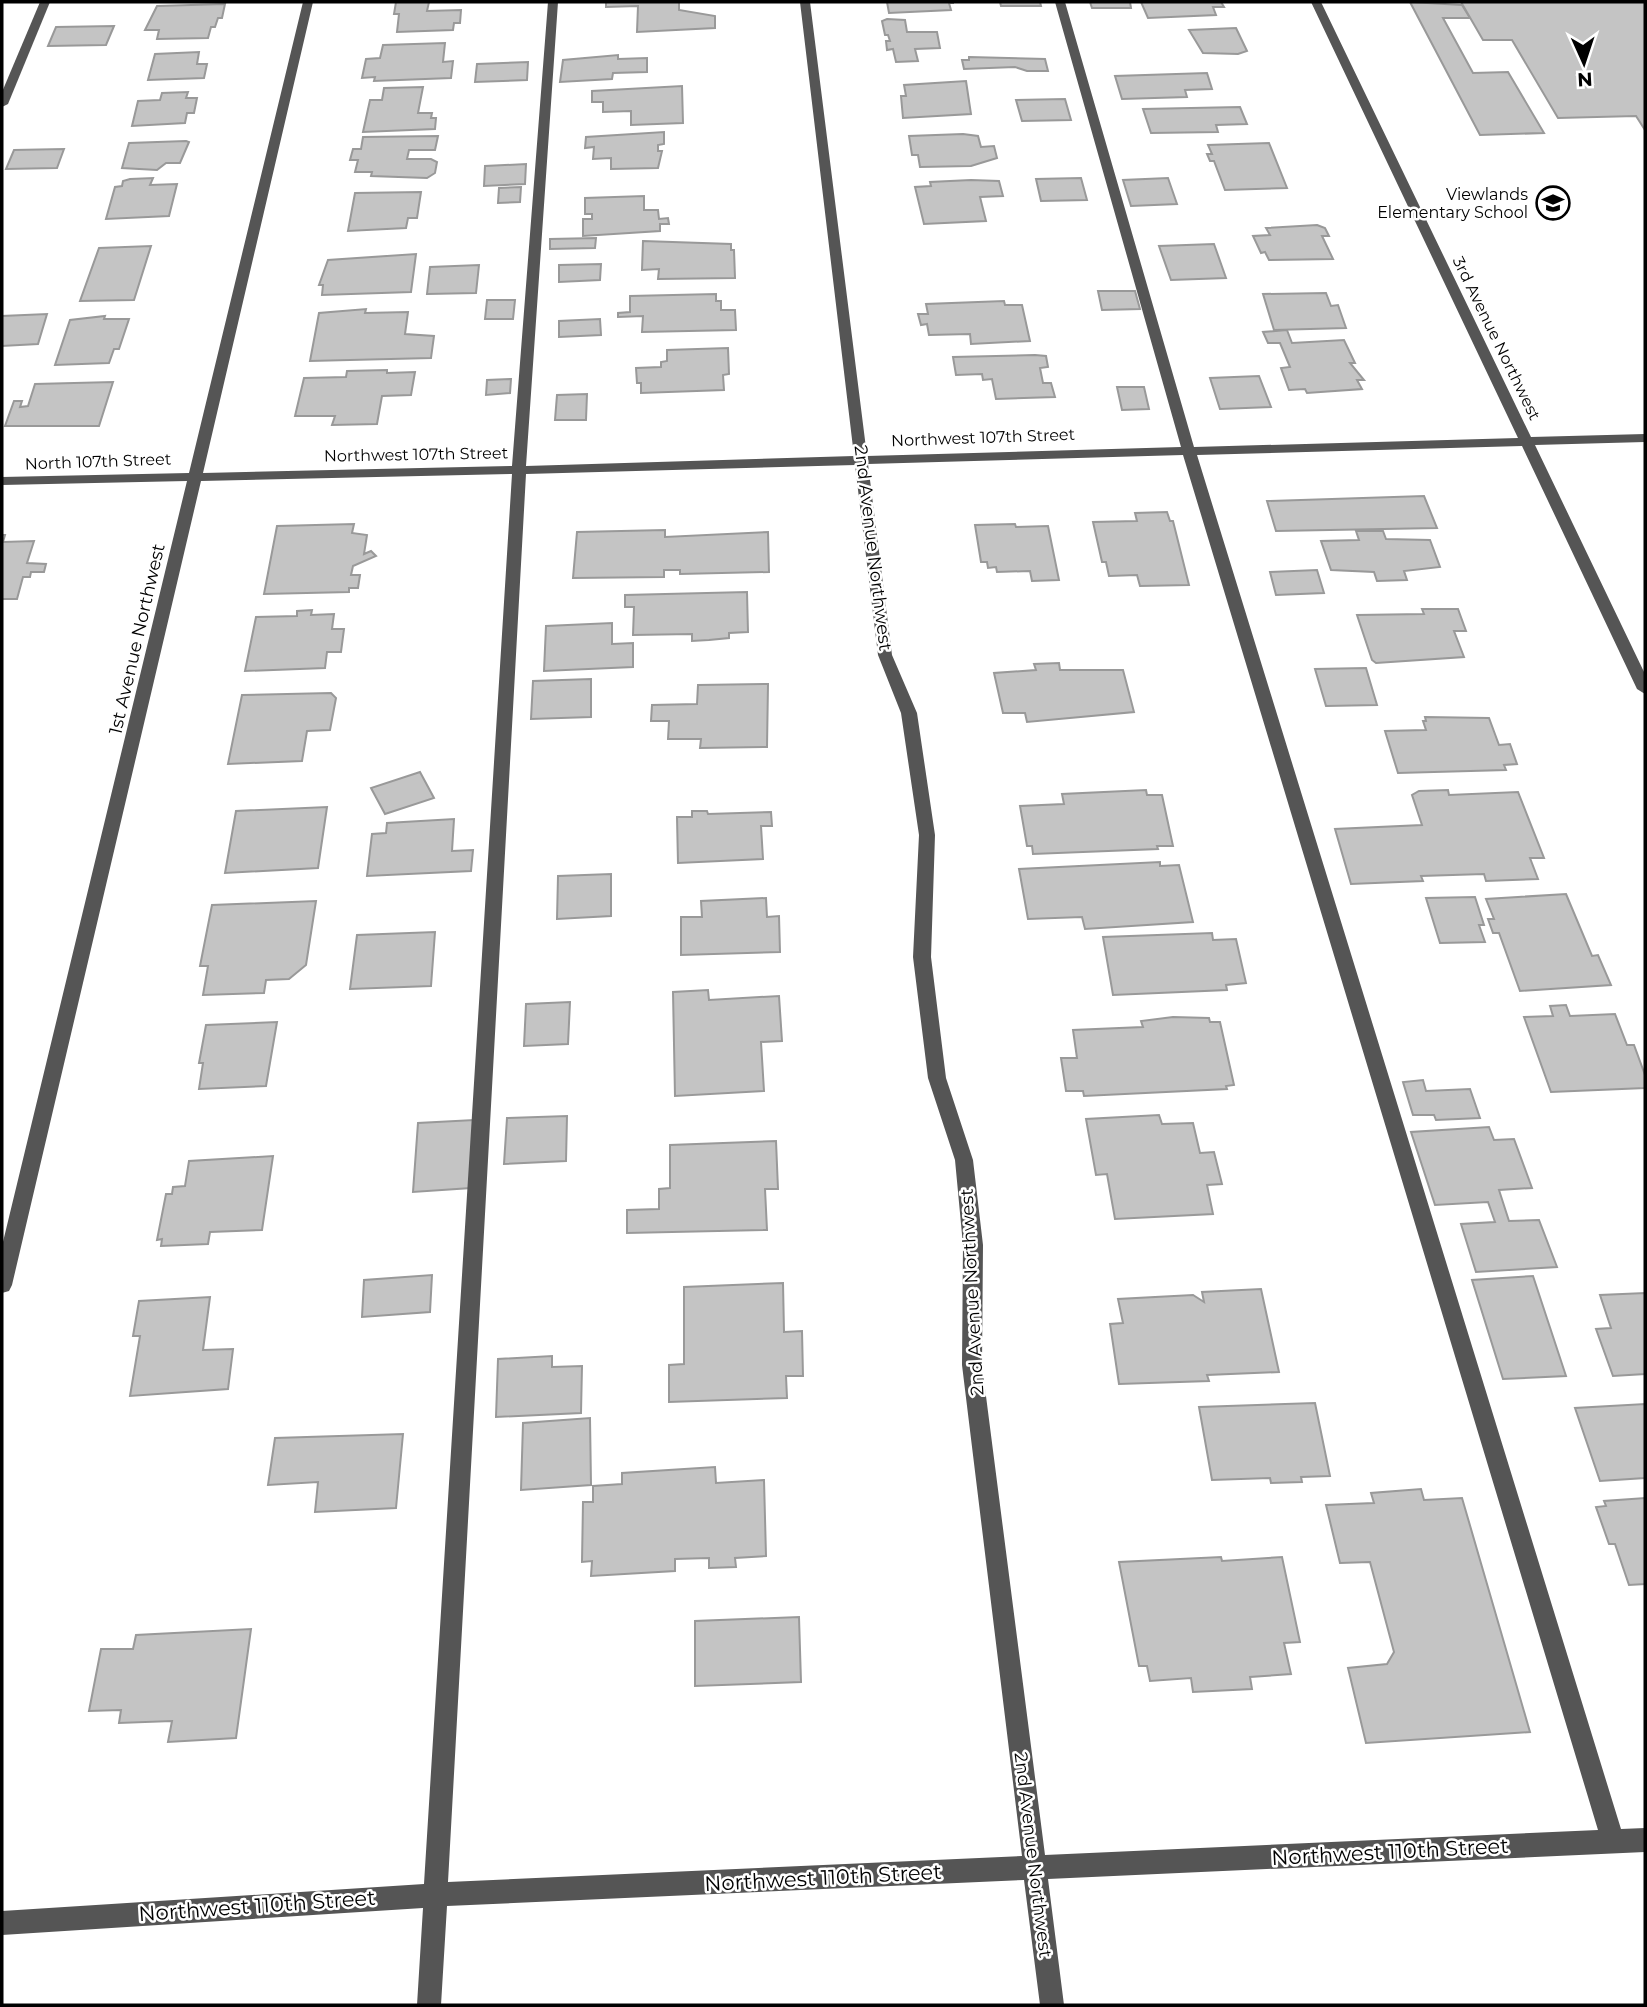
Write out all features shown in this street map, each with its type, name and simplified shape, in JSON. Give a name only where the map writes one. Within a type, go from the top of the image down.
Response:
[{"type":"street","points":[[2,104],[45,2]]},
{"type":"street","name":"1st Avenue Northwest","points":[[2,1285],[308,2]]},
{"type":"street","points":[[429,2005],[519,470],[553,2]]},
{"type":"street","name":"2nd Avenue Northwest","points":[[805,2],[885,655],[909,713],[927,835],[922,957],[937,1078],[964,1160],[973,1245],[972,1365],[1052,2005]]},
{"type":"street","points":[[1060,2],[1188,449],[1613,1842]]},
{"type":"street","name":"3rd Avenue Northwest","points":[[1316,2],[1645,689]]},
{"type":"street","name":"Northwest 107th Street","points":[[195,475],[519,470],[862,458],[1645,438]]},
{"type":"street","name":"North 107th Street","points":[[2,481],[195,475]]},
{"type":"street","name":"Northwest 110th Street","points":[[2,1923],[436,1895],[1645,1840]]},
{"type":"building","points":[[396,2],[429,2],[427,11],[461,10],[460,23],[454,23],[453,30],[397,32],[399,14],[394,14]]},
{"type":"building","points":[[606,2],[679,2],[679,10],[715,16],[715,28],[637,32],[638,6],[606,7]]},
{"type":"building","points":[[887,2],[953,3],[949,3],[951,10],[889,13]]},
{"type":"building","points":[[1000,2],[1040,2],[1041,6],[1001,6]]},
{"type":"building","points":[[1090,2],[1130,2],[1131,8],[1092,8]]},
{"type":"building","points":[[1141,2],[1221,2],[1224,7],[1213,7],[1216,15],[1148,18]]},
{"type":"building","points":[[1410,2],[1462,5],[1470,18],[1443,18],[1473,73],[1508,72],[1544,133],[1480,135]]},
{"type":"building","points":[[1461,2],[1645,2],[1645,130],[1636,116],[1558,118],[1512,40],[1483,40]]},
{"type":"building","points":[[225,4],[222,18],[218,18],[215,27],[211,27],[208,38],[157,39],[159,30],[145,30],[157,6]]},
{"type":"building","points":[[905,20],[907,32],[937,32],[940,48],[915,49],[918,61],[896,62],[893,49],[887,50],[886,41],[890,41],[888,35],[885,35],[882,21]]},
{"type":"building","points":[[114,26],[106,45],[48,46],[56,27]]},
{"type":"building","points":[[1236,28],[1247,51],[1238,54],[1203,53],[1189,30]]},
{"type":"building","points":[[445,43],[443,62],[453,61],[451,78],[374,81],[375,77],[362,78],[366,59],[380,58],[383,45]]},
{"type":"building","points":[[199,52],[197,64],[207,64],[204,78],[148,80],[155,54]]},
{"type":"building","points":[[618,55],[618,59],[647,58],[647,72],[613,73],[612,79],[560,82],[563,60]]},
{"type":"building","points":[[969,57],[1045,59],[1048,71],[1027,71],[1015,67],[964,69],[962,60],[969,60]]},
{"type":"building","points":[[528,62],[527,80],[475,82],[477,64]]},
{"type":"building","points":[[1207,73],[1212,89],[1185,90],[1187,97],[1122,99],[1115,76]]},
{"type":"building","points":[[966,81],[971,114],[903,118],[901,96],[906,96],[904,85]]},
{"type":"building","points":[[682,86],[683,123],[631,125],[631,111],[603,112],[603,102],[592,102],[592,91]]},
{"type":"building","points":[[423,87],[418,113],[432,113],[431,118],[436,118],[435,129],[363,132],[370,100],[382,100],[384,88]]},
{"type":"building","points":[[188,92],[186,98],[197,98],[194,113],[187,113],[185,123],[132,126],[138,101],[160,100],[162,93]]},
{"type":"building","points":[[1065,99],[1071,120],[1022,121],[1016,100]]},
{"type":"building","points":[[1240,107],[1247,124],[1216,125],[1218,132],[1151,133],[1143,109]]},
{"type":"building","points":[[664,132],[664,144],[658,145],[658,151],[662,151],[658,168],[611,169],[611,158],[593,159],[594,147],[585,148],[586,137]]},
{"type":"building","points":[[438,136],[435,150],[409,150],[407,159],[431,159],[437,162],[435,173],[427,178],[371,176],[372,172],[355,172],[358,160],[350,160],[353,149],[361,149],[363,137]]},
{"type":"building","points":[[909,136],[978,136],[981,147],[994,146],[997,158],[971,166],[920,167],[918,155],[912,155]]},
{"type":"building","points":[[189,142],[180,163],[166,163],[157,170],[122,168],[129,143]]},
{"type":"building","points":[[1269,143],[1287,188],[1225,190],[1214,161],[1210,161],[1207,154],[1212,154],[1208,145]]},
{"type":"building","points":[[64,149],[57,168],[6,169],[14,150]]},
{"type":"building","points":[[526,164],[525,184],[484,186],[485,166]]},
{"type":"building","points":[[153,178],[150,185],[177,184],[169,216],[106,219],[115,187],[122,186],[123,181],[130,179]]},
{"type":"building","points":[[1081,178],[1087,200],[1041,201],[1036,179]]},
{"type":"building","points":[[1168,178],[1177,204],[1131,206],[1123,180]]},
{"type":"building","points":[[999,181],[1003,196],[980,197],[986,221],[924,224],[915,187],[931,186],[930,182]]},
{"type":"building","points":[[521,187],[520,202],[498,203],[499,188]]},
{"type":"building","points":[[421,192],[417,218],[408,218],[406,228],[348,231],[355,193]]},
{"type":"building","points":[[644,196],[644,210],[658,210],[659,219],[668,218],[669,224],[660,224],[660,231],[583,236],[583,219],[592,219],[592,214],[585,214],[585,198]]},
{"type":"building","points":[[1317,225],[1325,228],[1329,236],[1322,236],[1333,259],[1269,260],[1265,252],[1261,253],[1253,236],[1270,235],[1266,228]]},
{"type":"building","points":[[596,238],[595,248],[550,249],[550,239]]},
{"type":"building","points":[[643,241],[731,244],[731,250],[734,250],[735,278],[658,279],[659,269],[642,270]]},
{"type":"building","points":[[1214,244],[1226,278],[1171,280],[1159,246]]},
{"type":"building","points":[[151,246],[134,300],[80,301],[99,248]]},
{"type":"building","points":[[416,254],[411,292],[322,295],[323,285],[319,285],[328,260]]},
{"type":"building","points":[[601,264],[600,280],[559,282],[559,265]]},
{"type":"building","points":[[479,265],[476,293],[427,294],[430,267]]},
{"type":"building","points":[[1098,291],[1135,291],[1140,309],[1102,310]]},
{"type":"building","points":[[1326,293],[1331,306],[1338,305],[1346,328],[1274,330],[1263,294]]},
{"type":"building","points":[[716,294],[716,301],[721,301],[721,310],[735,310],[736,330],[642,332],[643,316],[618,317],[618,313],[630,312],[630,296]]},
{"type":"building","points":[[487,300],[515,300],[513,319],[485,319]]},
{"type":"building","points":[[1004,301],[1005,305],[1022,305],[1030,341],[971,344],[970,334],[929,335],[927,324],[921,325],[918,314],[928,314],[926,304]]},
{"type":"building","points":[[366,309],[365,313],[408,312],[405,334],[434,336],[431,358],[310,361],[319,313]]},
{"type":"building","points":[[47,314],[38,344],[2,346],[2,316]]},
{"type":"building","points":[[105,316],[104,319],[129,319],[119,349],[114,349],[109,363],[55,365],[70,320]]},
{"type":"building","points":[[600,319],[601,335],[559,337],[559,321]]},
{"type":"building","points":[[1287,330],[1292,343],[1344,340],[1355,363],[1350,363],[1364,380],[1357,380],[1362,389],[1307,393],[1305,389],[1289,390],[1281,368],[1290,367],[1280,343],[1268,343],[1263,332]]},
{"type":"building","points":[[728,348],[729,374],[723,375],[724,390],[641,393],[636,368],[661,367],[661,362],[667,361],[667,350]]},
{"type":"building","points":[[1046,356],[1048,367],[1040,368],[1043,383],[1051,383],[1055,397],[996,399],[992,379],[983,380],[982,374],[956,375],[953,357]]},
{"type":"building","points":[[387,370],[387,373],[415,372],[411,395],[382,396],[377,424],[332,425],[335,416],[295,416],[304,378],[346,377],[347,371]]},
{"type":"building","points":[[1259,376],[1271,407],[1220,409],[1210,378]]},
{"type":"building","points":[[511,379],[510,393],[486,395],[487,380]]},
{"type":"building","points":[[113,382],[99,426],[5,426],[14,401],[22,401],[20,407],[28,406],[35,384]]},
{"type":"building","points":[[1117,387],[1144,387],[1149,409],[1122,410]]},
{"type":"building","points":[[587,394],[586,420],[555,420],[557,395]]},
{"type":"building","points":[[1424,496],[1437,528],[1276,531],[1267,501]]},
{"type":"building","points":[[1167,512],[1170,521],[1173,521],[1189,585],[1140,586],[1137,575],[1109,576],[1106,562],[1102,562],[1093,522],[1137,521],[1135,513]]},
{"type":"building","points":[[354,524],[352,533],[367,535],[364,554],[371,551],[376,556],[353,566],[351,575],[360,575],[358,588],[349,588],[349,592],[264,594],[277,526]]},
{"type":"building","points":[[1015,524],[1016,527],[1048,526],[1059,580],[1032,581],[1030,571],[997,572],[996,567],[988,568],[987,562],[981,562],[975,525]]},
{"type":"building","points":[[665,530],[665,537],[768,532],[769,572],[680,574],[680,570],[664,570],[664,577],[573,578],[577,532]]},
{"type":"building","points":[[1356,531],[1383,531],[1386,539],[1430,540],[1440,567],[1404,571],[1407,580],[1377,581],[1374,572],[1331,570],[1321,541],[1359,540]]},
{"type":"building","points":[[2,535],[5,535],[3,542],[34,541],[27,563],[46,564],[44,572],[31,572],[30,577],[23,577],[17,599],[2,599]]},
{"type":"building","points":[[1317,570],[1324,593],[1276,595],[1270,572]]},
{"type":"building","points":[[747,592],[748,632],[729,633],[729,638],[692,641],[692,634],[633,635],[634,607],[625,607],[625,595]]},
{"type":"building","points":[[1422,609],[1458,609],[1466,631],[1454,631],[1464,657],[1376,663],[1372,660],[1357,615],[1424,614]]},
{"type":"building","points":[[312,610],[311,615],[334,614],[332,629],[344,629],[341,652],[327,652],[325,668],[245,671],[256,617],[297,616],[297,611]]},
{"type":"building","points":[[612,623],[612,644],[633,643],[633,667],[544,671],[546,626]]},
{"type":"building","points":[[1059,663],[1060,670],[1123,670],[1134,712],[1027,722],[1025,713],[1003,713],[994,673],[1036,670],[1034,664]]},
{"type":"building","points":[[1366,668],[1377,705],[1326,706],[1315,669]]},
{"type":"building","points":[[591,679],[591,717],[531,719],[533,681]]},
{"type":"building","points":[[768,684],[767,747],[700,748],[701,739],[668,739],[669,721],[651,721],[652,705],[697,704],[698,685]]},
{"type":"building","points":[[331,693],[336,698],[330,730],[307,731],[302,761],[228,764],[242,695]]},
{"type":"building","points":[[1425,717],[1489,718],[1499,745],[1510,744],[1517,764],[1504,765],[1506,770],[1398,773],[1385,731],[1426,730],[1423,721],[1426,721]]},
{"type":"building","points":[[420,772],[434,798],[385,814],[371,788]]},
{"type":"building","points":[[1146,790],[1147,795],[1162,795],[1173,846],[1157,846],[1158,849],[1033,854],[1032,846],[1027,846],[1020,806],[1064,804],[1062,794]]},
{"type":"building","points":[[1448,790],[1449,795],[1518,792],[1544,858],[1530,858],[1538,879],[1486,881],[1484,874],[1421,876],[1423,881],[1351,884],[1335,829],[1422,825],[1412,795],[1419,791]]},
{"type":"building","points":[[327,807],[318,868],[225,873],[236,811]]},
{"type":"building","points":[[692,811],[707,811],[708,814],[771,812],[772,826],[761,826],[763,859],[678,863],[677,817],[692,817]]},
{"type":"building","points":[[454,819],[452,851],[473,850],[471,871],[367,876],[372,834],[386,833],[387,823]]},
{"type":"building","points":[[1160,862],[1160,866],[1179,865],[1193,922],[1085,929],[1082,917],[1028,919],[1019,869]]},
{"type":"building","points":[[611,874],[611,916],[557,919],[558,876]]},
{"type":"building","points":[[1566,894],[1592,956],[1598,955],[1611,985],[1520,991],[1499,933],[1493,933],[1488,919],[1494,919],[1486,899]]},
{"type":"building","points":[[1475,897],[1484,925],[1479,925],[1485,942],[1440,943],[1426,898]]},
{"type":"building","points":[[766,898],[767,917],[779,916],[780,952],[681,955],[681,917],[702,917],[701,901]]},
{"type":"building","points":[[316,901],[306,965],[289,979],[266,980],[264,993],[203,995],[208,966],[200,966],[212,905]]},
{"type":"building","points":[[435,932],[431,986],[350,989],[357,935]]},
{"type":"building","points":[[1212,933],[1213,940],[1236,939],[1246,983],[1226,985],[1227,990],[1113,995],[1103,937]]},
{"type":"building","points":[[708,990],[709,1000],[779,996],[782,1041],[761,1042],[764,1091],[675,1096],[673,992]]},
{"type":"building","points":[[570,1002],[568,1044],[524,1046],[526,1004]]},
{"type":"building","points":[[1566,1005],[1570,1016],[1615,1014],[1627,1045],[1634,1045],[1645,1075],[1645,1088],[1551,1092],[1524,1017],[1553,1016],[1550,1006]]},
{"type":"building","points":[[1173,1017],[1209,1018],[1210,1022],[1220,1022],[1234,1085],[1226,1086],[1227,1089],[1084,1096],[1083,1091],[1066,1091],[1061,1058],[1077,1058],[1073,1030],[1143,1027],[1141,1021]]},
{"type":"building","points":[[277,1022],[266,1086],[199,1089],[203,1063],[199,1063],[206,1025]]},
{"type":"building","points":[[1423,1080],[1426,1091],[1470,1089],[1480,1118],[1436,1120],[1434,1115],[1413,1115],[1403,1082]]},
{"type":"building","points":[[1159,1115],[1162,1124],[1193,1123],[1200,1153],[1214,1152],[1222,1184],[1207,1185],[1213,1214],[1115,1219],[1107,1174],[1096,1175],[1086,1119]]},
{"type":"building","points":[[567,1116],[566,1161],[504,1164],[507,1118]]},
{"type":"building","points":[[474,1120],[471,1188],[413,1192],[418,1123]]},
{"type":"building","points":[[1489,1127],[1494,1140],[1514,1139],[1532,1188],[1499,1190],[1509,1221],[1539,1220],[1557,1267],[1476,1272],[1461,1224],[1495,1222],[1488,1202],[1435,1205],[1411,1132]]},
{"type":"building","points":[[776,1141],[778,1189],[765,1189],[767,1230],[627,1233],[627,1210],[659,1209],[659,1189],[670,1188],[670,1145]]},
{"type":"building","points":[[273,1156],[262,1230],[210,1232],[208,1244],[161,1246],[162,1239],[157,1240],[166,1194],[172,1194],[173,1187],[185,1186],[189,1161]]},
{"type":"building","points":[[432,1275],[430,1312],[362,1317],[364,1280]]},
{"type":"building","points":[[1533,1276],[1566,1376],[1503,1379],[1472,1280]]},
{"type":"building","points":[[783,1283],[784,1332],[802,1331],[803,1376],[786,1376],[787,1398],[669,1402],[669,1365],[684,1364],[684,1287]]},
{"type":"building","points":[[1261,1289],[1279,1372],[1207,1375],[1209,1381],[1119,1384],[1110,1324],[1123,1323],[1118,1299],[1193,1295],[1204,1302],[1202,1292]]},
{"type":"building","points":[[1645,1293],[1645,1374],[1613,1376],[1596,1329],[1611,1328],[1600,1295]]},
{"type":"building","points":[[210,1297],[203,1350],[233,1349],[228,1389],[130,1396],[140,1336],[133,1336],[139,1301]]},
{"type":"building","points":[[552,1356],[552,1367],[582,1366],[581,1413],[496,1417],[498,1359]]},
{"type":"building","points":[[1315,1403],[1330,1476],[1301,1477],[1302,1482],[1271,1483],[1270,1478],[1212,1480],[1199,1407]]},
{"type":"building","points":[[1645,1404],[1645,1478],[1600,1481],[1575,1408]]},
{"type":"building","points":[[590,1418],[591,1485],[521,1490],[523,1423]]},
{"type":"building","points":[[403,1434],[396,1508],[315,1512],[318,1482],[268,1485],[275,1438]]},
{"type":"building","points":[[715,1467],[716,1483],[764,1480],[766,1556],[735,1558],[736,1567],[709,1568],[709,1558],[675,1559],[675,1571],[591,1576],[592,1561],[582,1562],[583,1502],[593,1502],[593,1486],[622,1484],[622,1473]]},
{"type":"building","points":[[1421,1489],[1424,1500],[1462,1498],[1530,1732],[1366,1743],[1348,1668],[1387,1664],[1394,1652],[1370,1562],[1340,1563],[1326,1505],[1374,1503],[1371,1493]]},
{"type":"building","points":[[1645,1498],[1645,1584],[1629,1585],[1615,1544],[1609,1544],[1596,1507],[1606,1506],[1604,1501]]},
{"type":"building","points":[[1221,1557],[1222,1561],[1282,1557],[1300,1642],[1284,1643],[1291,1674],[1250,1677],[1252,1689],[1193,1692],[1191,1678],[1150,1681],[1147,1666],[1139,1666],[1119,1562]]},
{"type":"building","points":[[799,1617],[801,1682],[695,1686],[695,1621]]},
{"type":"building","points":[[251,1629],[236,1738],[168,1742],[172,1721],[119,1723],[121,1710],[89,1711],[101,1649],[133,1649],[136,1635]]},
{"type":"place","name":"Viewlands Elementary School","points":[[1553,203]]}]
